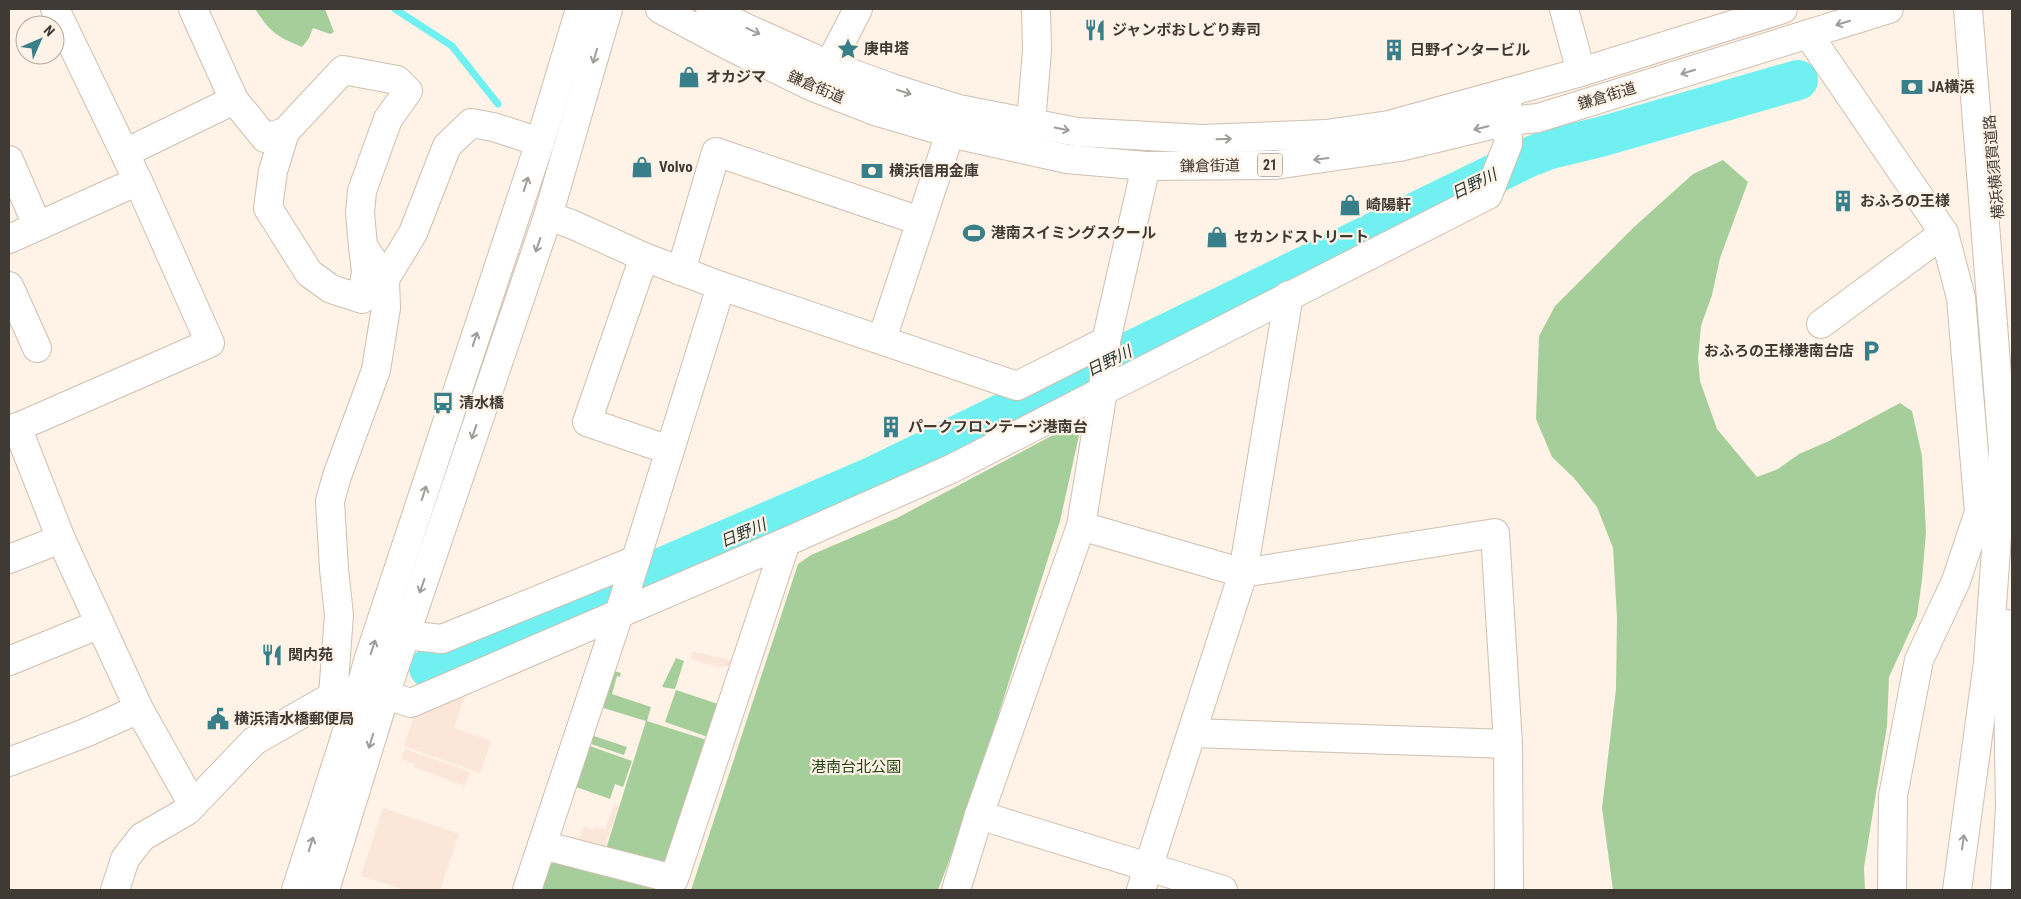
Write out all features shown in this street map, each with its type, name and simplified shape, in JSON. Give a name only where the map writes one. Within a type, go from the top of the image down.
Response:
[{"type":"main road","points":[[55,9],[125,153],[210,342],[13,429],[139,709],[193,805]]},
{"type":"main road","points":[[193,9],[234,100],[265,138],[286,132]]},
{"type":"main road","points":[[325,890],[372,694],[368,661],[540,142],[580,9]]},
{"type":"main road","points":[[296,890],[372,694],[406,635],[548,216],[608,9]]},
{"type":"main road","name":"鎌倉街道","points":[[660,9],[729,46],[813,87],[875,111],[950,132],[1067,159],[1146,166],[1284,164],[1508,134],[1538,118],[1889,9]]},
{"type":"main road","name":"鎌倉街道","points":[[710,9],[744,27],[829,65],[892,88],[959,109],[1077,132],[1202,140],[1308,135],[1389,125],[1581,72],[1783,9]]},
{"type":"main road","points":[[829,65],[858,9]]},
{"type":"main road","points":[[1031,123],[1038,50],[1036,9]]},
{"type":"main road","points":[[1564,9],[1581,72]]},
{"type":"main road","points":[[1957,890],[1988,662],[2003,451],[1968,9]]},
{"type":"main road","name":"横浜横須賀道路","points":[[1981,9],[1998,217],[2012,446],[2005,549],[2010,807],[2005,890]]},
{"type":"main road","points":[[1808,34],[1944,233],[1961,298],[1979,512],[1956,581],[1919,660],[1893,796],[1892,890]]},
{"type":"main road","points":[[343,70],[397,80],[408,91],[388,118],[362,191],[360,213],[366,272],[362,299],[331,289],[309,273],[268,208],[273,171],[286,132],[343,70]]},
{"type":"main road","points":[[115,890],[125,859],[142,837],[187,811],[254,741],[332,696],[346,691],[372,694],[411,703],[786,542],[951,469],[1488,195],[1508,134],[1507,92]]},
{"type":"main road","points":[[125,153],[234,100]]},
{"type":"main road","points":[[385,279],[413,233],[446,146],[472,123],[493,127],[540,142]]},
{"type":"main road","points":[[882,339],[950,132]]},
{"type":"main road","points":[[681,271],[716,152],[920,220]]},
{"type":"main road","points":[[9,160],[37,225]]},
{"type":"main road","points":[[956,890],[979,815],[1081,526],[1103,390],[1106,341],[1146,166]]},
{"type":"main road","points":[[9,239],[138,181]]},
{"type":"main road","points":[[548,216],[571,224],[644,257],[721,286],[1018,386],[1106,341]]},
{"type":"main road","points":[[1821,324],[1944,233]]},
{"type":"main road","points":[[332,696],[339,615],[330,501],[337,476],[376,370],[386,308],[385,279],[363,246]]},
{"type":"main road","points":[[644,257],[588,422],[669,450]]},
{"type":"main road","points":[[9,286],[37,348]]},
{"type":"main road","points":[[527,890],[620,613],[721,286]]},
{"type":"main road","points":[[1144,879],[1243,573],[1289,295]]},
{"type":"main road","points":[[1081,526],[1243,573],[1495,533],[1508,744],[1509,890]]},
{"type":"main road","points":[[9,558],[61,539]]},
{"type":"main road","points":[[542,845],[674,879],[786,542]]},
{"type":"main road","points":[[406,635],[442,639],[635,561]]},
{"type":"main road","points":[[9,661],[100,624]]},
{"type":"main road","points":[[9,762],[85,733],[139,709]]},
{"type":"main road","points":[[1192,733],[1508,744]]},
{"type":"main road","points":[[979,815],[1144,879],[1224,890]]},
{"type":"shaded area","points":[[693,651],[733,661],[731,668],[722,665],[720,668],[691,658]]},
{"type":"shaded area","points":[[466,692],[454,728],[491,741],[480,773],[404,746],[415,713]]},
{"type":"shaded area","points":[[405,749],[470,772],[465,786],[414,767],[415,764],[401,759]]},
{"type":"shaded area","points":[[614,805],[619,807],[604,848],[579,839],[584,826],[594,830],[596,827],[605,830]]},
{"type":"shaded area","points":[[383,808],[459,834],[440,890],[405,890],[361,876]]},
{"type":"green space","points":[[255,9],[325,9],[334,32],[330,34],[313,28],[309,38],[302,47],[275,33],[265,24]]},
{"type":"green space","points":[[1723,160],[1748,182],[1720,258],[1712,295],[1701,326],[1698,358],[1700,381],[1717,429],[1757,477],[1778,469],[1799,454],[1829,441],[1900,403],[1912,411],[1922,456],[1926,532],[1922,580],[1917,616],[1889,677],[1887,726],[1864,867],[1865,890],[1613,890],[1602,808],[1616,689],[1617,618],[1613,548],[1597,507],[1574,478],[1552,457],[1536,419],[1539,336],[1555,306],[1634,227],[1693,174]]},
{"type":"green space","name":"港南台北公園","points":[[1072,425],[1080,431],[1060,521],[969,807],[938,890],[691,890],[798,564],[811,555],[897,518]]},
{"type":"green space","points":[[676,658],[684,661],[675,689],[662,687]]},
{"type":"green space","points":[[611,670],[621,673],[620,677],[617,676],[612,694],[651,707],[647,721],[710,741],[671,863],[660,866],[606,849],[646,721],[600,707]]},
{"type":"green space","points":[[676,690],[724,706],[708,737],[665,722]]},
{"type":"green space","points":[[598,712],[601,713],[594,736],[627,747],[624,755],[588,743]]},
{"type":"green space","points":[[587,745],[632,761],[623,787],[615,784],[610,799],[573,786]]},
{"type":"green space","points":[[561,859],[666,890],[540,890],[547,866]]},
{"type":"waterway","points":[[395,9],[452,46],[498,104]]},
{"type":"waterway","name":"日野川","points":[[429,668],[876,475],[1529,157],[1550,149],[1600,137],[1798,80]]},
{"type":"place","name":"ジャンボおしどり寿司","points":[[1095,30]]},
{"type":"place","name":"庚申塔","points":[[848,49]]},
{"type":"place","name":"日野インタービル","points":[[1394,50]]},
{"type":"place","name":"オカジマ","points":[[689,77]]},
{"type":"place","name":"JA横浜","points":[[1912,87]]},
{"type":"place","name":"Volvo","points":[[642,167]]},
{"type":"place","name":"横浜信用金庫","points":[[872,171]]},
{"type":"place","name":"おふろの王様","points":[[1843,201]]},
{"type":"place","name":"崎陽軒","points":[[1350,205]]},
{"type":"place","name":"港南スイミングスクール","points":[[974,233]]},
{"type":"place","name":"セカンドストリート","points":[[1217,237]]},
{"type":"place","name":"おふろの王様港南台店","points":[[1871,351]]},
{"type":"place","name":"清水橋","points":[[443,403]]},
{"type":"place","name":"パークフロンテージ港南台","points":[[891,427]]},
{"type":"place","name":"関内苑","points":[[272,655]]},
{"type":"place","name":"横浜清水橋郵便局","points":[[218,719]]}]
